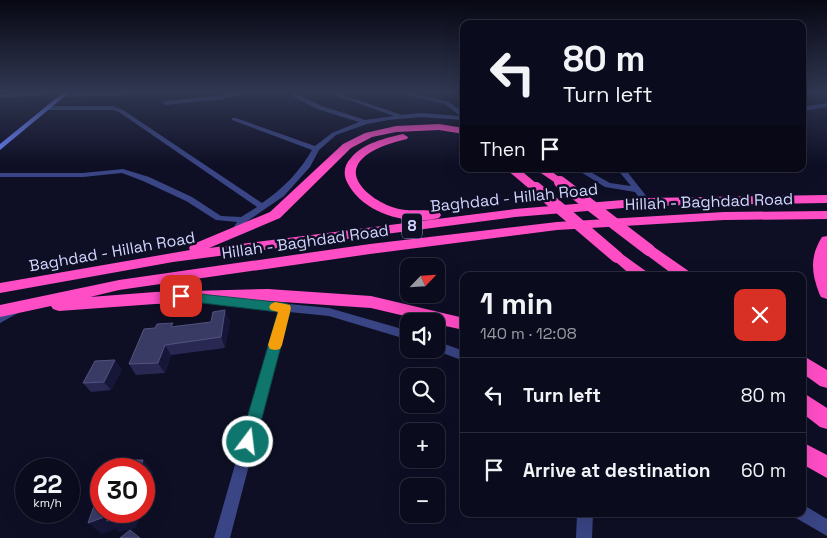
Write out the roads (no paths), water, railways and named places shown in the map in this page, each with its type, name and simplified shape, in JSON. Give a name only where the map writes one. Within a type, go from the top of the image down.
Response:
[{"type":"highway","points":[[173,257],[275,215],[348,146],[369,135],[396,129],[439,127],[460,130]]},
{"type":"highway","points":[[460,139],[434,135],[406,137],[384,142],[356,157],[349,168],[350,180],[361,194],[380,208],[408,215],[515,212]]},
{"type":"highway","points":[[516,172],[637,272]]},
{"type":"highway","points":[[545,172],[679,272]]},
{"type":"highway","name":"Baghdad - Hillah Road","points":[[0,288],[173,257],[515,212],[646,202],[827,199]]},
{"type":"highway","name":"Hillah - Baghdad Road","points":[[0,311],[129,283],[370,249],[557,226],[724,216],[827,215]]},
{"type":"highway","points":[[827,240],[821,251],[819,275],[827,292]]},
{"type":"highway","points":[[26,306],[74,305],[181,296],[268,295],[372,302],[460,323]]},
{"type":"highway","points":[[806,365],[827,380]]},
{"type":"highway","points":[[806,404],[827,420]]},
{"type":"highway","points":[[806,454],[827,467]]},
{"type":"street","points":[[0,148],[38,116]]},
{"type":"street","points":[[129,116],[263,207]]},
{"type":"street","points":[[349,116],[365,122]]},
{"type":"street","points":[[235,233],[243,220],[281,194],[306,165],[316,149],[334,134],[365,122],[401,116]]},
{"type":"street","points":[[444,116],[460,117]]},
{"type":"street","points":[[234,119],[316,149]]},
{"type":"street","points":[[0,175],[83,175],[123,171],[146,179],[189,199],[219,218],[243,220]]},
{"type":"street","points":[[585,172],[608,185],[637,190]]},
{"type":"street","points":[[623,172],[646,202]]},
{"type":"street","points":[[181,296],[328,312],[400,333]]},
{"type":"street","points":[[0,319],[26,306]]},
{"type":"street","points":[[222,538],[285,308]]},
{"type":"street","points":[[445,349],[460,355]]},
{"type":"street","points":[[806,515],[827,528]]},
{"type":"street","points":[[584,538],[585,517]]}]
